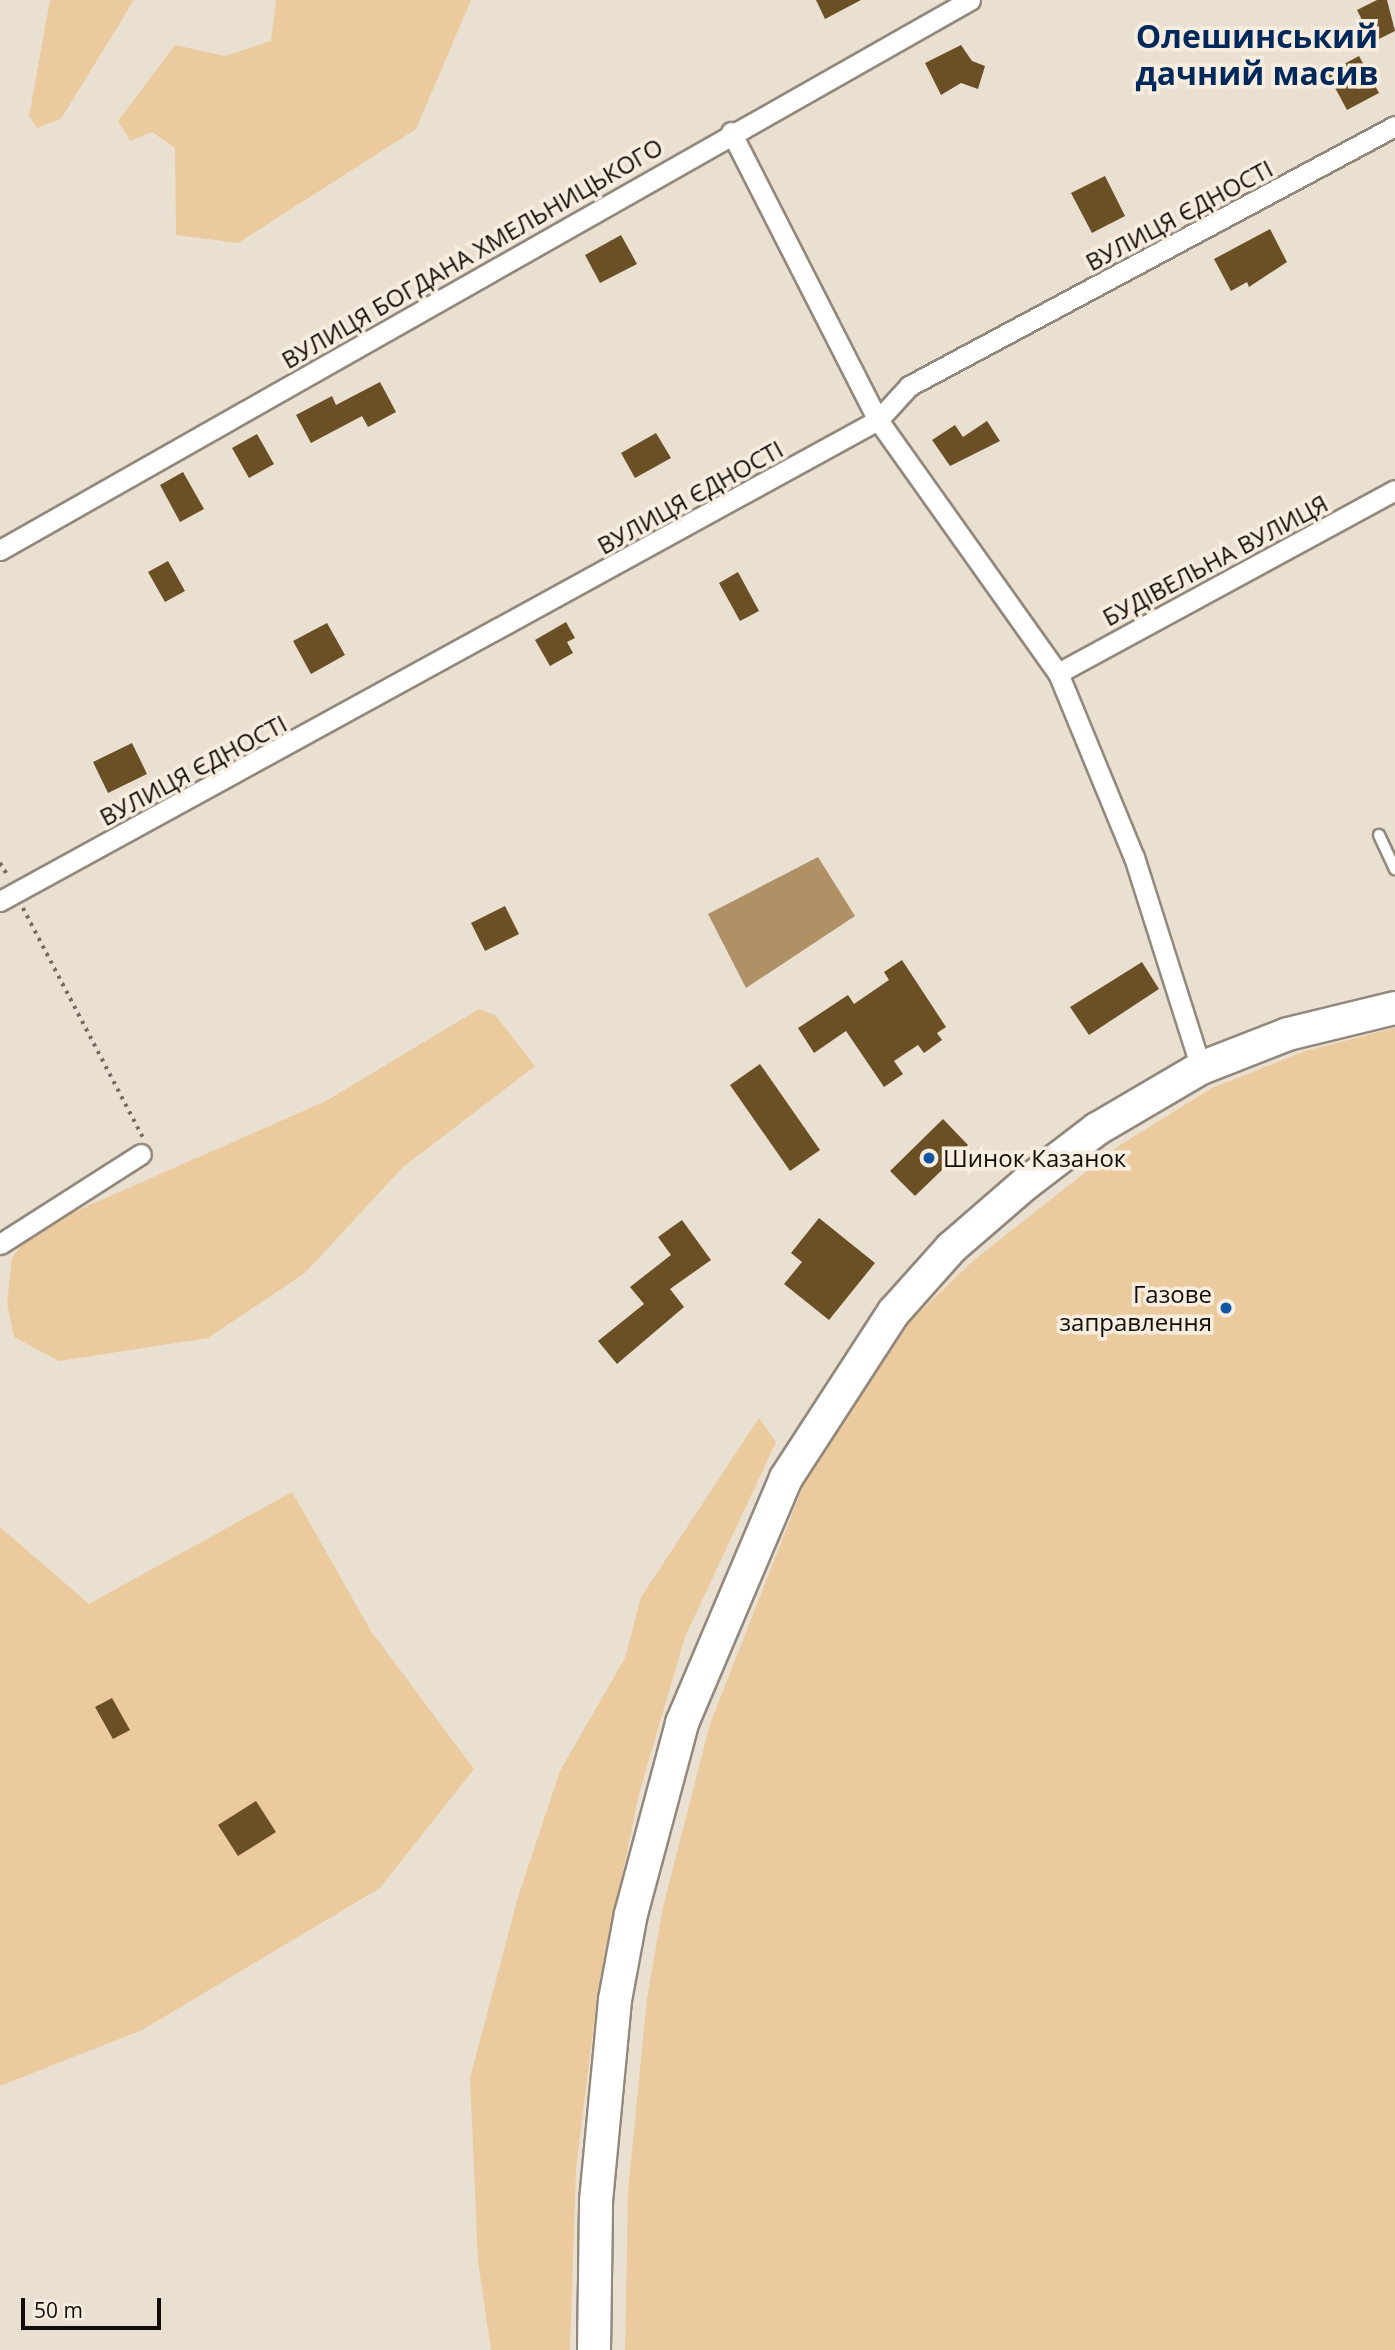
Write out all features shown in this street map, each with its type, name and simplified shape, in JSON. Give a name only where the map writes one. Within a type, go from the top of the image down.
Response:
[{"type":"main road","points":[[594,2350],[597,2188],[615,2000],[631,1914],[681,1723],[748,1559],[839,1390],[894,1312],[951,1248],[1097,1129],[1201,1068],[1288,1034],[1395,1008]]},
{"type":"street","name":"ВУЛИЦЯ БОГДАНА ХМЕЛЬНИЦЬКОГО","points":[[0,550],[731,132],[970,0]]},
{"type":"street","name":"ВУЛИЦЯ ЄДНОСТІ","points":[[0,901],[878,419],[909,386],[1395,126]]},
{"type":"street","points":[[731,132],[878,419],[1058,673],[1134,858],[1201,1068]]},
{"type":"street","name":"БУДІВЕЛЬНА ВУЛИЦЯ","points":[[1058,673],[1395,490]]},
{"type":"street","points":[[0,1244],[141,1154]]},
{"type":"lane","points":[[1380,835],[1395,869]]},
{"type":"path","points":[[18,891],[30,930],[145,1134],[141,1154]]},
{"type":"shaded area","points":[[50,0],[134,0],[61,119],[37,128],[29,116]]},
{"type":"shaded area","points":[[276,0],[471,0],[416,129],[238,243],[176,235],[175,148],[152,132],[130,141],[118,121],[175,45],[225,56],[271,41]]},
{"type":"shaded area","points":[[818,857],[855,916],[746,988],[708,914]]},
{"type":"shaded area","points":[[479,1009],[495,1015],[535,1066],[403,1167],[305,1273],[208,1338],[59,1361],[14,1337],[7,1303],[12,1258],[31,1231],[326,1101]]},
{"type":"shaded area","points":[[1395,1028],[1395,2350],[625,2350],[628,2191],[647,1998],[663,1907],[710,1724],[804,1484],[854,1393],[912,1319],[974,1260],[1120,1145],[1212,1088],[1305,1051]]},
{"type":"shaded area","points":[[759,1418],[776,1442],[685,1637],[639,1794],[597,1998],[576,2170],[570,2350],[491,2350],[478,2261],[470,2078],[518,1897],[560,1771],[625,1658],[641,1597]]},
{"type":"shaded area","points":[[292,1492],[371,1631],[474,1769],[380,1888],[142,2030],[0,2086],[0,1527],[89,1604]]},
{"type":"building","points":[[816,0],[861,0],[825,19]]},
{"type":"building","points":[[1377,0],[1387,0],[1395,31],[1373,42],[1357,10]]},
{"type":"building","points":[[961,45],[972,61],[985,66],[978,89],[961,83],[941,95],[925,63]]},
{"type":"building","points":[[1359,56],[1379,93],[1347,110],[1327,73]]},
{"type":"building","points":[[1105,176],[1125,216],[1092,233],[1071,193]]},
{"type":"building","points":[[1270,229],[1287,262],[1249,287],[1247,282],[1231,291],[1214,259]]},
{"type":"building","points":[[621,235],[637,264],[600,283],[585,255]]},
{"type":"building","points":[[380,382],[396,412],[368,427],[362,416],[311,443],[296,415],[332,396],[336,405]]},
{"type":"building","points":[[987,421],[1000,441],[950,466],[932,440],[955,425],[963,437]]},
{"type":"building","points":[[656,433],[671,458],[635,478],[621,453]]},
{"type":"building","points":[[257,434],[274,464],[249,478],[232,448]]},
{"type":"building","points":[[183,472],[204,509],[180,522],[160,485]]},
{"type":"building","points":[[168,561],[185,591],[165,602],[148,572]]},
{"type":"building","points":[[738,572],[759,611],[740,621],[719,583]]},
{"type":"building","points":[[566,622],[575,638],[567,642],[573,653],[550,666],[535,640]]},
{"type":"building","points":[[327,623],[345,655],[311,674],[293,641]]},
{"type":"building","points":[[132,743],[147,774],[108,793],[93,762]]},
{"type":"building","points":[[505,906],[519,934],[485,951],[471,923]]},
{"type":"building","points":[[902,960],[946,1027],[937,1033],[942,1040],[924,1053],[918,1045],[894,1061],[903,1074],[884,1087],[846,1031],[814,1053],[798,1028],[848,995],[854,1004],[889,980],[884,972]]},
{"type":"building","points":[[1142,962],[1159,989],[1089,1035],[1070,1007]]},
{"type":"building","points":[[760,1064],[820,1150],[790,1171],[730,1085]]},
{"type":"building","points":[[943,1119],[968,1145],[915,1196],[890,1171]]},
{"type":"building","points":[[819,1218],[875,1263],[829,1320],[784,1284],[802,1262],[791,1253]]},
{"type":"building","points":[[682,1220],[711,1260],[670,1289],[684,1307],[617,1364],[598,1341],[644,1304],[630,1287],[671,1255],[658,1237]]},
{"type":"building","points":[[112,1698],[130,1730],[113,1739],[95,1707]]},
{"type":"building","points":[[256,1801],[276,1832],[238,1856],[218,1825]]},
{"type":"place","name":"Шинок Казанок","points":[[929,1158]]},
{"type":"place","name":"Газове заправлення","points":[[1226,1308]]},
{"type":"district","name":"Олешинський дачний масив","points":[[1257,56]]}]
